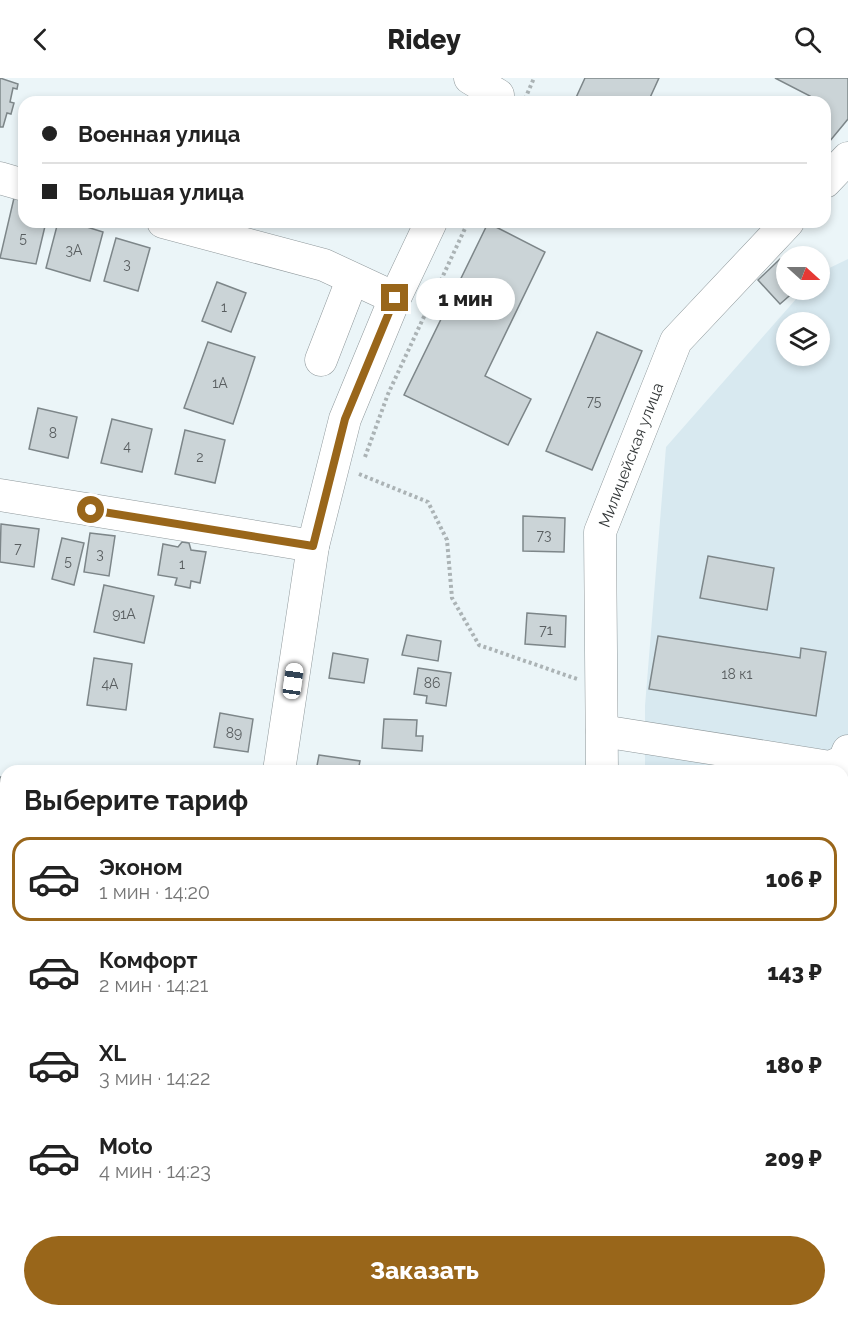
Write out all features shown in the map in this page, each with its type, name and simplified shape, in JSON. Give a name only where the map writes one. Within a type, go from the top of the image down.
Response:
[{"type":"street","points":[[470,78],[506,94]]},
{"type":"street","points":[[0,178],[18,183]]},
{"type":"street","points":[[185,228],[324,265],[352,280],[395,298]]},
{"type":"street","points":[[280,765],[313,546],[345,419],[395,298],[428,228]]},
{"type":"street","name":"Милицейская улица","points":[[602,765],[600,532],[676,341],[782,228]]},
{"type":"street","points":[[321,360],[352,280]]},
{"type":"street","points":[[0,495],[313,546]]},
{"type":"street","points":[[602,731],[817,765]]},
{"type":"street","points":[[835,765],[844,761],[848,751]]},
{"type":"path","points":[[506,94],[534,78]]},
{"type":"path","points":[[356,484],[388,394],[465,228]]},
{"type":"path","points":[[359,474],[428,502],[447,540],[452,598],[479,645],[571,678],[602,684]]},
{"type":"shaded area","points":[[848,259],[848,765],[645,765],[645,706],[666,447],[776,322],[776,366],[830,366],[830,312],[785,312],[795,300],[830,300],[830,268]]},
{"type":"building","points":[[0,78],[18,84],[17,89],[13,88],[10,102],[14,103],[11,114],[7,113],[3,127],[0,127]]},
{"type":"building","points":[[585,78],[659,78],[651,96],[577,96]]},
{"type":"building","points":[[775,78],[848,78],[848,119],[831,140],[831,96],[810,96]]},
{"type":"building","points":[[14,198],[18,199],[18,228],[45,228],[36,264],[0,258]]},
{"type":"building","points":[[56,228],[90,228],[103,232],[90,281],[46,268]]},
{"type":"building","points":[[486,228],[498,228],[545,252],[485,376],[531,399],[508,445],[404,395]]},
{"type":"building","points":[[116,238],[150,248],[138,291],[104,281]]},
{"type":"building","points":[[776,263],[776,300],[758,280]]},
{"type":"building","points":[[217,282],[246,293],[231,332],[202,321]]},
{"type":"building","points":[[597,332],[642,351],[592,470],[546,451]]},
{"type":"building","points":[[208,342],[255,357],[233,424],[184,408]]},
{"type":"building","points":[[38,408],[77,417],[68,458],[29,449]]},
{"type":"building","points":[[112,419],[152,429],[142,472],[101,463]]},
{"type":"building","points":[[185,430],[225,440],[215,483],[175,474]]},
{"type":"building","points":[[523,516],[565,518],[564,552],[523,551]]},
{"type":"building","points":[[1,524],[39,529],[34,567],[0,562]]},
{"type":"building","points":[[90,533],[115,536],[109,576],[84,572]]},
{"type":"building","points":[[62,538],[84,543],[74,585],[52,579]]},
{"type":"building","points":[[182,542],[189,543],[191,550],[206,552],[200,583],[191,581],[190,588],[175,585],[177,578],[158,575],[163,544],[178,547]]},
{"type":"building","points":[[708,556],[774,568],[767,610],[700,598]]},
{"type":"building","points":[[104,585],[154,596],[144,643],[94,632]]},
{"type":"building","points":[[527,613],[566,616],[565,647],[525,644]]},
{"type":"building","points":[[407,635],[441,641],[438,661],[402,655]]},
{"type":"building","points":[[658,636],[800,658],[801,648],[826,652],[816,716],[649,689]]},
{"type":"building","points":[[333,653],[368,659],[364,683],[329,678]]},
{"type":"building","points":[[94,658],[132,664],[126,710],[87,705]]},
{"type":"building","points":[[418,668],[451,673],[446,706],[426,703],[427,696],[414,694]]},
{"type":"building","points":[[220,713],[253,719],[248,752],[214,747]]},
{"type":"building","points":[[384,719],[417,720],[416,736],[423,736],[422,751],[382,748]]},
{"type":"building","points":[[319,755],[360,761],[359,765],[317,765]]},
{"type":"route","points":[[91,510],[313,546],[345,419],[395,298]]}]
